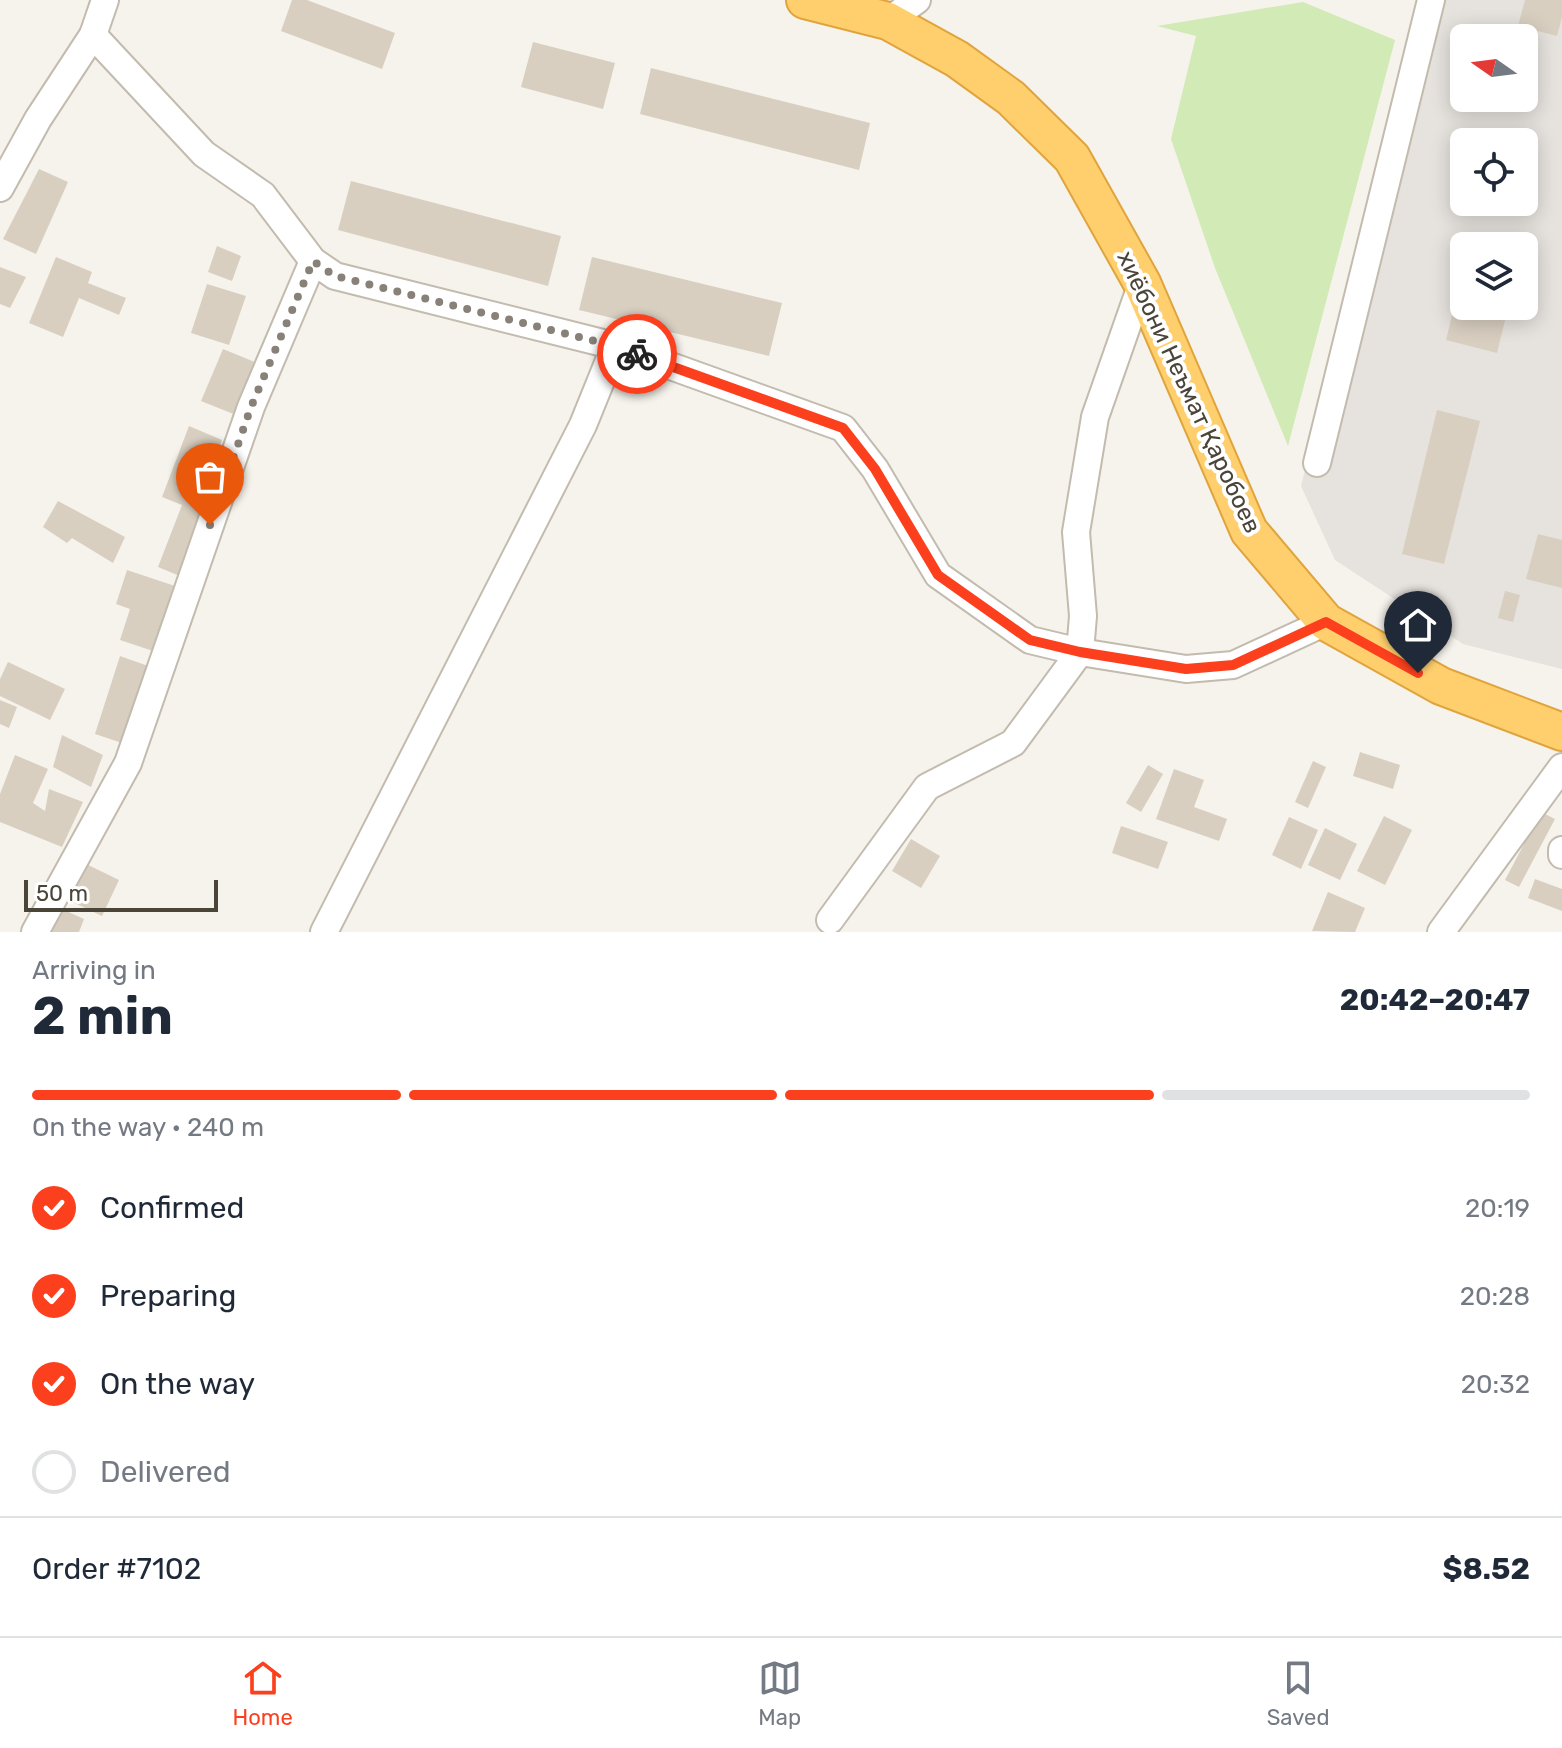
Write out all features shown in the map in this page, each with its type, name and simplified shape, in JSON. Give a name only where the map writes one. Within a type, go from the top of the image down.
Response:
[{"type":"highway","name":"хиёбони Неъмат Қаробоев","points":[[805,0],[902,10],[957,59],[1011,98],[1072,158],[1142,283],[1249,531],[1326,622],[1441,686],[1562,732]]},
{"type":"street","points":[[0,188],[38,119],[93,35],[105,0]]},
{"type":"street","points":[[1317,463],[1431,0]]},
{"type":"street","points":[[93,35],[204,154],[263,195],[313,261],[335,276],[615,346],[843,428],[875,469],[938,575],[1030,640],[1080,652],[1186,669],[1233,665],[1326,622]]},
{"type":"street","points":[[35,932],[128,763],[251,407],[313,261]]},
{"type":"street","points":[[830,920],[927,787],[1013,743],[1080,652],[1083,616],[1076,532],[1092,432],[1142,283]]},
{"type":"street","points":[[324,932],[583,425],[615,346]]},
{"type":"street","points":[[1441,932],[1562,767]]},
{"type":"shaded area","points":[[1421,0],[1562,0],[1562,669],[1463,644],[1335,560],[1301,486]]},
{"type":"green space","points":[[1303,2],[1395,40],[1288,446],[1215,268],[1171,139],[1196,36],[1157,26]]},
{"type":"building","points":[[292,0],[307,0],[395,33],[382,69],[281,31]]},
{"type":"building","points":[[1525,0],[1562,0],[1557,36],[1538,31],[1538,24],[1519,24]]},
{"type":"building","points":[[533,42],[615,63],[603,109],[521,87]]},
{"type":"building","points":[[651,68],[870,123],[859,170],[640,114]]},
{"type":"building","points":[[39,169],[68,182],[36,254],[3,239]]},
{"type":"building","points":[[351,181],[561,236],[548,286],[338,230]]},
{"type":"building","points":[[217,246],[241,256],[232,281],[208,272]]},
{"type":"building","points":[[56,257],[92,272],[88,283],[126,298],[119,315],[79,298],[63,337],[29,323]]},
{"type":"building","points":[[592,257],[782,303],[769,356],[579,310]]},
{"type":"building","points":[[0,267],[26,277],[10,308],[0,304]]},
{"type":"building","points":[[207,284],[246,296],[229,345],[191,333]]},
{"type":"building","points":[[1451,320],[1505,320],[1497,353],[1446,340]]},
{"type":"building","points":[[223,349],[257,363],[236,415],[201,401]]},
{"type":"building","points":[[1437,410],[1480,421],[1444,564],[1402,554]]},
{"type":"building","points":[[189,426],[222,440],[202,492],[213,497],[182,577],[158,567],[182,505],[162,497]]},
{"type":"building","points":[[58,501],[125,537],[113,563],[72,538],[67,543],[43,527]]},
{"type":"building","points":[[1538,534],[1562,540],[1562,588],[1526,579]]},
{"type":"building","points":[[127,570],[175,586],[153,651],[120,640],[130,609],[116,604]]},
{"type":"building","points":[[1505,591],[1520,595],[1513,622],[1498,618]]},
{"type":"building","points":[[120,656],[151,667],[125,744],[95,734]]},
{"type":"building","points":[[8,662],[65,689],[50,720],[0,696],[0,679]]},
{"type":"building","points":[[0,700],[17,707],[9,728],[0,724]]},
{"type":"building","points":[[62,735],[103,755],[91,787],[53,767]]},
{"type":"building","points":[[1360,752],[1400,765],[1393,789],[1353,776]]},
{"type":"building","points":[[15,755],[48,769],[33,803],[45,811],[49,789],[83,802],[62,847],[0,822],[0,794]]},
{"type":"building","points":[[1313,761],[1326,767],[1308,808],[1295,802]]},
{"type":"building","points":[[1148,765],[1163,774],[1141,812],[1126,803]]},
{"type":"building","points":[[1174,769],[1204,780],[1194,807],[1227,819],[1219,841],[1156,819]]},
{"type":"building","points":[[1541,812],[1555,819],[1519,887],[1505,880]]},
{"type":"building","points":[[1384,816],[1412,830],[1385,885],[1357,871]]},
{"type":"building","points":[[1289,817],[1318,830],[1301,869],[1272,855]]},
{"type":"building","points":[[1121,826],[1168,842],[1158,869],[1112,853]]},
{"type":"building","points":[[1325,828],[1357,844],[1340,880],[1308,865]]},
{"type":"building","points":[[911,839],[940,856],[921,888],[892,871]]},
{"type":"building","points":[[80,861],[119,880],[102,916],[62,897]]},
{"type":"building","points":[[1535,879],[1562,889],[1562,911],[1528,898]]},
{"type":"building","points":[[1328,892],[1365,908],[1355,932],[1312,931]]},
{"type":"building","points":[[51,904],[84,919],[79,932],[35,932]]},
{"type":"way so far","points":[[210,525],[251,407],[313,261],[335,276],[637,354]]},
{"type":"route","points":[[637,354],[843,428],[875,469],[938,575],[1030,640],[1080,652],[1186,669],[1233,665],[1326,622],[1418,673]]}]
